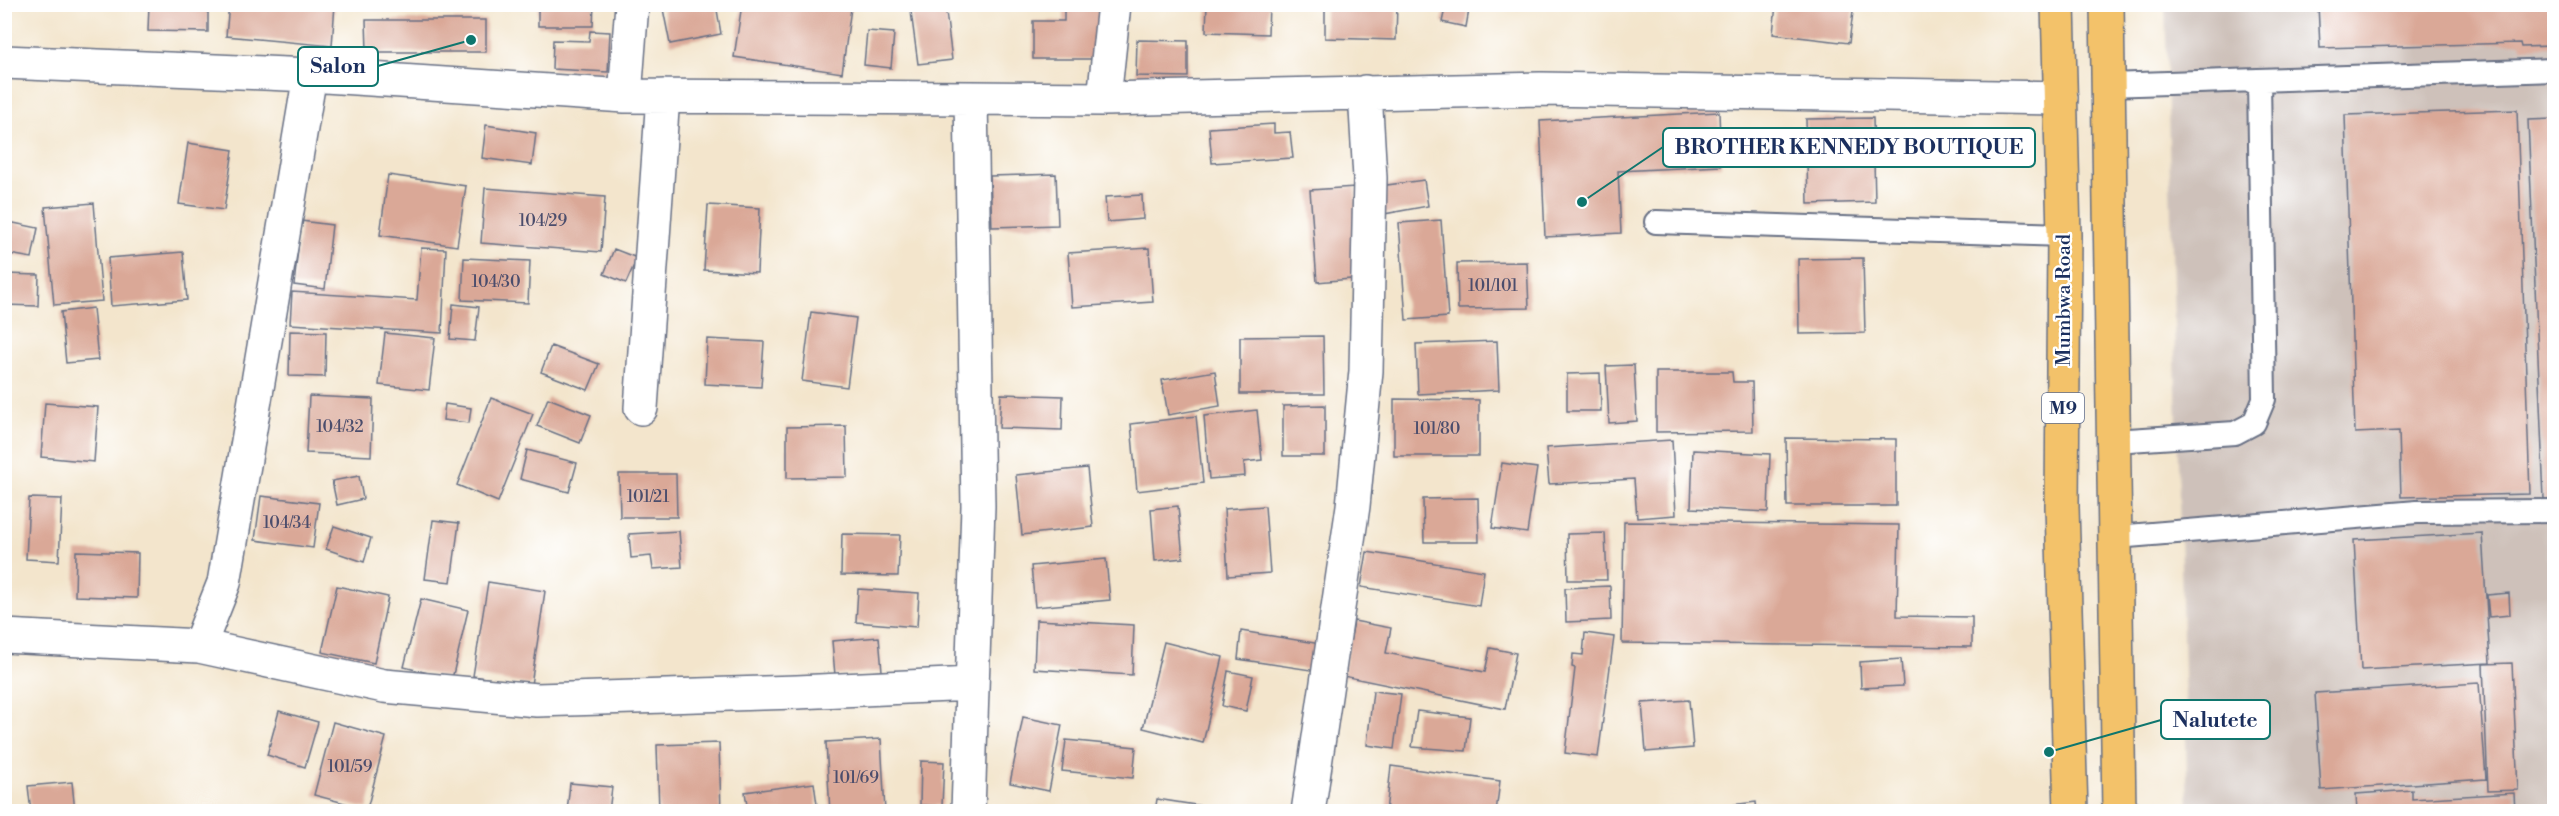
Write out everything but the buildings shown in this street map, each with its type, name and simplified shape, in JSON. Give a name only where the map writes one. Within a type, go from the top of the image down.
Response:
[{"type":"main road","name":"Mumbwa Road","points":[[2058,4],[2064,235],[2062,507],[2071,812]]},
{"type":"main road","points":[[2107,4],[2119,812]]},
{"type":"street","points":[[625,96],[632,4]]},
{"type":"street","points":[[1104,99],[1114,4]]},
{"type":"street","points":[[4,62],[310,75],[625,96],[1104,99],[1541,89],[2061,98]]},
{"type":"street","points":[[198,646],[224,583],[310,75]]},
{"type":"street","points":[[1308,812],[1353,506],[1366,370],[1370,178],[1365,92]]},
{"type":"street","points":[[641,408],[663,96]]},
{"type":"street","points":[[968,812],[978,506],[971,98]]},
{"type":"street","points":[[4,636],[198,646],[384,686],[537,700],[785,693],[972,684]]},
{"type":"lane","points":[[2108,86],[2554,70]]},
{"type":"lane","points":[[2114,441],[2235,433],[2254,423],[2264,399],[2259,80]]},
{"type":"lane","points":[[1656,222],[2064,235]]},
{"type":"lane","points":[[2116,537],[2417,512],[2554,511]]},
{"type":"shaded area","points":[[2165,5],[2554,5],[2554,811],[2188,811]]},
{"type":"place","name":"Salon","points":[[471,40]]},
{"type":"place","name":"BROTHER KENNEDY BOUTIQUE","points":[[1582,202]]},
{"type":"place","name":"Nalutete","points":[[2049,752]]}]
